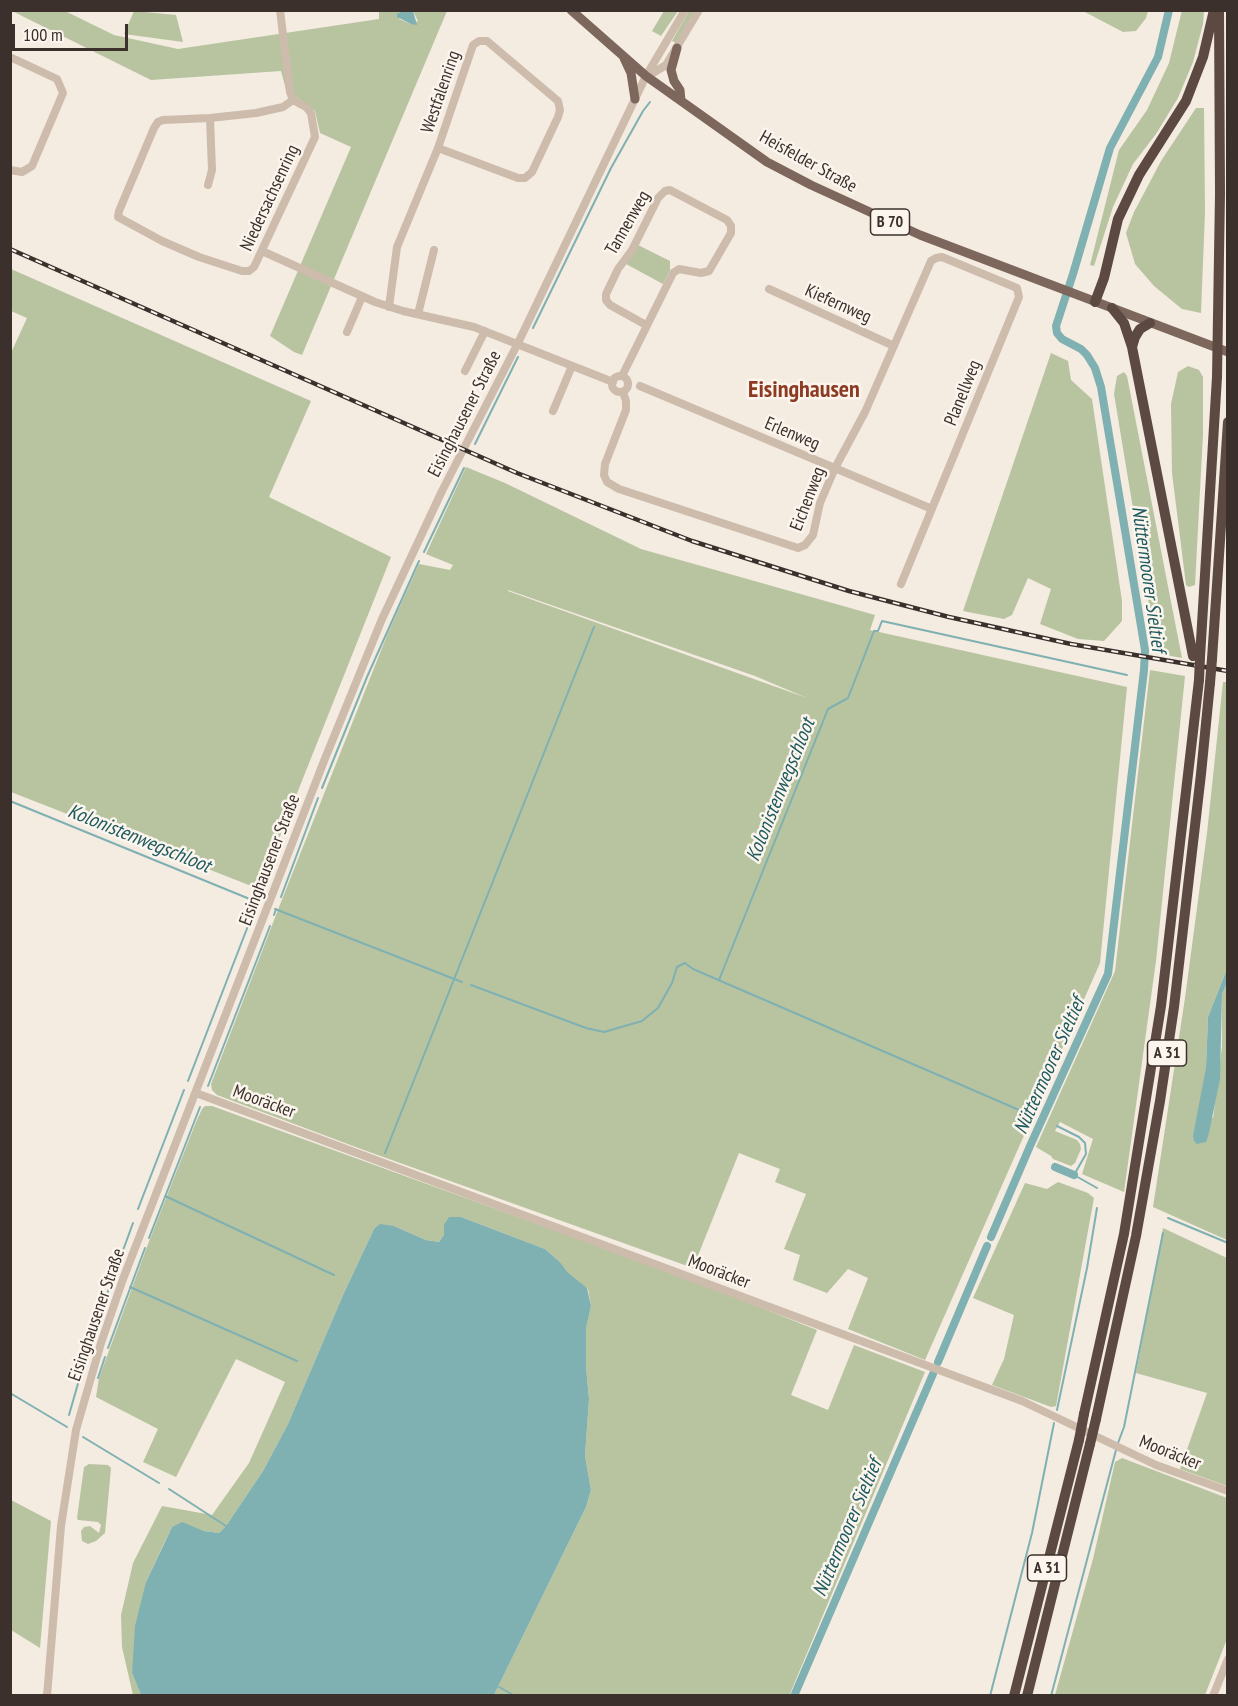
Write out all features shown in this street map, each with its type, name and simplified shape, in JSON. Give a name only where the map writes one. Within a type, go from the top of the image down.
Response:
[{"type":"highway","points":[[1095,302],[1104,278],[1118,219],[1139,175],[1186,101],[1203,57],[1214,10]]},
{"type":"highway","name":"A 31","points":[[1027,1695],[1068,1539],[1136,1236],[1174,1007],[1201,774],[1204,681],[1198,660],[1218,316],[1219,10]]},
{"type":"highway","points":[[1112,308],[1124,323],[1132,347],[1198,660]]},
{"type":"highway","points":[[1132,347],[1140,329],[1150,323]]},
{"type":"highway","name":"A 31","points":[[1014,1695],[1079,1440],[1124,1234],[1158,1029],[1204,681],[1212,659],[1227,422]]},
{"type":"main road","name":"Heisfelder Straße","points":[[571,10],[646,76],[767,162],[810,185],[920,235],[1227,352]]},
{"type":"main road","points":[[677,48],[671,70],[680,90],[681,100]]},
{"type":"main road","name":"B 70","points":[[623,56],[636,99]]},
{"type":"street","points":[[280,10],[290,92],[293,100]]},
{"type":"street","name":"Eisinghausener Straße","points":[[47,1695],[61,1526],[76,1430],[87,1386],[112,1311],[328,752],[382,619],[646,76],[685,10]]},
{"type":"street","points":[[646,76],[663,68],[699,10]]},
{"type":"street","name":"Westfalenring","points":[[389,307],[397,247],[438,148],[470,51],[478,41],[484,40],[491,43],[554,96],[559,104],[558,117],[532,172],[525,178],[518,178],[438,148]]},
{"type":"street","points":[[10,57],[57,79],[63,93],[32,166],[22,172],[10,170]]},
{"type":"street","name":"Niedersachsenring","points":[[293,100],[311,112],[315,136],[262,251],[254,267],[249,271],[242,271],[180,250],[118,217],[156,125],[163,120],[210,118],[265,111],[283,107],[293,100]]},
{"type":"street","points":[[208,185],[212,170],[210,118]]},
{"type":"street","name":"Tannenweg","points":[[622,376],[673,273],[680,269],[701,273],[709,271],[731,233],[731,226],[727,220],[670,190],[664,191],[658,198],[632,250],[618,269],[606,294],[606,300],[610,305],[646,325]]},
{"type":"street","points":[[418,314],[434,250]]},
{"type":"street","points":[[262,251],[362,297],[389,307],[485,331],[613,382]]},
{"type":"street","name":"Eichenweg","points":[[623,392],[626,401],[625,414],[603,470],[607,482],[619,489],[798,548],[805,545],[813,536],[820,502],[835,468],[865,412],[931,261],[942,257]]},
{"type":"street","name":"Planellweg","points":[[901,584],[1019,294],[1014,287],[942,257]]},
{"type":"street","name":"Kiefernweg","points":[[769,289],[894,346]]},
{"type":"street","points":[[347,332],[362,297]]},
{"type":"street","points":[[465,371],[485,331]]},
{"type":"street","points":[[553,411],[572,366]]},
{"type":"street","points":[[622,376],[629,384],[623,392],[615,390],[613,382],[615,378],[622,376]]},
{"type":"street","name":"Erlenweg","points":[[640,386],[932,509]]},
{"type":"street","name":"Mooräcker","points":[[196,1093],[1022,1401],[1156,1465],[1227,1491]]},
{"type":"street","points":[[1213,1695],[1227,1659]]},
{"type":"green space","points":[[1182,10],[1204,11],[1193,62],[1178,98],[1156,134],[1133,164],[1113,207],[1094,266],[1090,265],[1119,150],[1147,110],[1169,63]]},
{"type":"green space","points":[[12,11],[65,11],[114,35],[178,49],[379,19],[379,11],[403,11],[399,19],[411,24],[418,21],[413,11],[447,11],[302,355],[270,336],[351,147],[320,133],[315,111],[287,93],[281,71],[151,80]]},
{"type":"green space","points":[[134,11],[176,15],[183,42],[124,34]]},
{"type":"green space","points":[[664,11],[678,11],[661,36],[652,31]]},
{"type":"green space","points":[[689,11],[697,11],[677,43],[672,41]]},
{"type":"green space","points":[[1083,11],[1148,11],[1146,18],[1136,31],[1123,32]]},
{"type":"green space","points":[[1196,108],[1204,108],[1205,212],[1201,313],[1182,309],[1154,286],[1135,264],[1126,233],[1134,212],[1161,161]]},
{"type":"green space","points":[[638,245],[670,261],[670,270],[663,284],[626,264]]},
{"type":"green space","points":[[11,269],[311,401],[269,497],[391,557],[259,889],[11,792],[10,355],[27,318],[11,311]]},
{"type":"green space","points":[[1051,353],[1068,361],[1071,380],[1092,399],[1122,601],[1122,621],[1104,641],[1078,639],[1040,624],[1051,589],[1028,578],[1012,615],[1004,619],[963,611]]},
{"type":"green space","points":[[1188,366],[1199,370],[1203,377],[1203,434],[1195,585],[1189,587],[1186,585],[1172,473],[1171,404],[1178,372]]},
{"type":"green space","points":[[1124,372],[1127,376],[1182,658],[1154,653],[1155,641],[1114,394],[1117,376]]},
{"type":"green space","points":[[466,467],[505,483],[641,549],[875,615],[870,630],[1127,687],[1100,963],[925,1360],[848,1329],[868,1278],[848,1269],[827,1293],[793,1280],[800,1255],[784,1249],[806,1194],[775,1182],[780,1169],[739,1153],[693,1268],[361,1149],[217,1095],[212,1090],[211,1084],[281,902],[388,633],[419,564],[450,570],[453,565],[426,554]],"holes":[[[508,590],[755,676],[807,698]]]},
{"type":"green space","points":[[1150,670],[1185,676],[1156,961],[1124,1192],[1082,1174],[1093,1139],[1060,1122],[1055,1131],[1077,1140],[1080,1144],[1081,1149],[1075,1163],[1071,1166],[1053,1159],[1036,1147],[1115,971]]},
{"type":"green space","points":[[1223,682],[1227,682],[1227,969],[1208,1017],[1206,1067],[1202,1091],[1213,1119],[1222,1047],[1222,994],[1227,983],[1227,1240],[1153,1207],[1185,998],[1207,833]]},
{"type":"green space","points":[[205,1106],[212,1106],[689,1279],[817,1330],[791,1395],[828,1410],[854,1345],[925,1372],[789,1696],[494,1695],[586,1507],[591,1490],[585,1456],[589,1399],[586,1329],[591,1306],[588,1289],[566,1272],[560,1262],[545,1249],[461,1217],[444,1225],[444,1235],[439,1242],[426,1240],[394,1226],[374,1229],[288,1424],[263,1471],[226,1526],[219,1533],[204,1531],[182,1523],[172,1527],[146,1582],[132,1673],[141,1695],[133,1695],[122,1647],[121,1615],[133,1563],[162,1506],[212,1515],[249,1463],[285,1382],[236,1359],[176,1477],[143,1462],[158,1429],[96,1397],[99,1378],[148,1244],[196,1122]]},
{"type":"green space","points":[[1058,1182],[1088,1193],[1094,1198],[1056,1406],[1051,1407],[992,1385],[1004,1359],[1014,1315],[973,1298],[1025,1183],[1047,1189]]},
{"type":"green space","points":[[1163,1228],[1227,1258],[1227,1486],[1180,1469],[1207,1393],[1136,1373]]},
{"type":"green space","points":[[1122,1458],[1227,1498],[1227,1639],[1205,1695],[1055,1695],[1093,1559],[1115,1462]]},
{"type":"green space","points":[[89,1464],[108,1465],[111,1468],[105,1533],[96,1541],[88,1544],[82,1541],[81,1531],[84,1527],[90,1526],[99,1533],[101,1525],[98,1522],[77,1518],[84,1467]]},
{"type":"green space","points":[[11,1500],[51,1521],[40,1648],[11,1630]]},
{"type":"water","points":[[403,11],[413,11],[417,25],[397,17],[397,14]]},
{"type":"water","points":[[1227,969],[1227,983],[1222,994],[1220,1079],[1206,1142],[1197,1144],[1193,1136],[1206,1067],[1208,1017]]},
{"type":"water","points":[[449,1217],[461,1217],[545,1249],[560,1262],[567,1272],[587,1288],[591,1306],[586,1329],[589,1399],[585,1456],[591,1490],[586,1507],[494,1695],[141,1695],[132,1673],[135,1626],[146,1582],[172,1527],[182,1522],[204,1531],[219,1533],[226,1526],[263,1471],[288,1424],[374,1229],[380,1224],[394,1226],[426,1240],[439,1242],[444,1235],[444,1225]]},
{"type":"waterway","name":"Nüttermoorer Sieltief","points":[[991,1237],[1108,974],[1145,650],[1101,387],[1095,368],[1087,355],[1081,349],[1062,339],[1057,333],[1056,326],[1110,148],[1158,57],[1169,10]]},
{"type":"waterway","points":[[533,328],[611,168],[650,102]]},
{"type":"waterway","points":[[475,444],[518,357]]},
{"type":"waterway","points":[[424,552],[464,468]]},
{"type":"waterway","points":[[322,788],[367,677],[419,561]]},
{"type":"waterway","name":"Kolonistenwegschloot","points":[[719,980],[828,709],[848,698],[874,631],[878,631],[882,621],[1127,675]]},
{"type":"waterway","points":[[385,1153],[594,627]]},
{"type":"waterway","points":[[281,897],[318,798]]},
{"type":"waterway","name":"Kolonistenwegschloot","points":[[10,801],[257,902]]},
{"type":"waterway","name":"Kolonistenwegschloot","points":[[275,909],[462,982]]},
{"type":"waterway","name":"Kolonistenwegschloot","points":[[274,915],[276,909]]},
{"type":"waterway","points":[[188,1081],[253,913]]},
{"type":"waterway","points":[[208,1086],[270,926]]},
{"type":"waterway","name":"Kolonistenwegschloot","points":[[471,985],[586,1028],[604,1032],[642,1021],[658,1008],[672,983],[677,967],[685,963],[693,969],[1026,1113]]},
{"type":"waterway","points":[[138,1209],[184,1090]]},
{"type":"waterway","points":[[149,1238],[200,1107]]},
{"type":"waterway","name":"Kolonistenwegschloot","points":[[1057,1126],[1079,1137],[1085,1143],[1086,1154],[1074,1175],[1097,1188]]},
{"type":"waterway","points":[[1055,1167],[1074,1175]]},
{"type":"waterway","points":[[165,1196],[334,1275]]},
{"type":"waterway","points":[[1057,1410],[1087,1268],[1097,1208]]},
{"type":"waterway","points":[[1168,1218],[1228,1243]]},
{"type":"waterway","points":[[69,1415],[91,1338],[133,1223]]},
{"type":"waterway","points":[[1118,1443],[1124,1427],[1163,1233]]},
{"type":"waterway","name":"Nüttermoorer Sieltief","points":[[938,1362],[987,1246]]},
{"type":"waterway","points":[[108,1348],[145,1248]]},
{"type":"waterway","points":[[130,1287],[297,1361]]},
{"type":"waterway","points":[[98,1378],[105,1357]]},
{"type":"waterway","name":"Nüttermoorer Sieltief","points":[[794,1696],[933,1374]]},
{"type":"waterway","points":[[10,1393],[67,1427]]},
{"type":"waterway","points":[[990,1696],[1032,1533],[1054,1423]]},
{"type":"waterway","points":[[83,1437],[159,1483]]},
{"type":"waterway","points":[[1051,1696],[1116,1450]]},
{"type":"waterway","points":[[169,1489],[226,1526]]},
{"type":"waterway","points":[[499,1687],[515,1696]]},
{"type":"railway","points":[[10,249],[517,473],[692,541],[849,591],[949,617],[1071,644],[1228,671]]},
{"type":"district","name":"Eisinghausen","points":[[804,390]]}]
